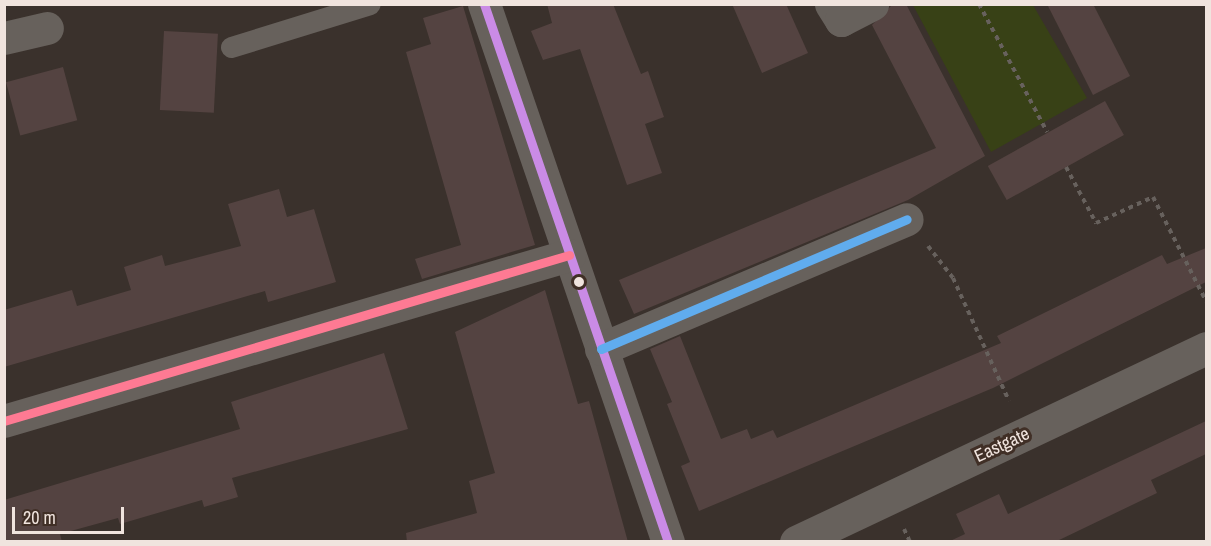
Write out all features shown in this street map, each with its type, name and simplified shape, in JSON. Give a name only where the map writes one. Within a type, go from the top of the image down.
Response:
[{"type":"street","points":[[484,4],[668,542]]},
{"type":"street","points":[[831,4],[841,20],[872,4]]},
{"type":"street","points":[[7,29],[47,28]]},
{"type":"street","points":[[601,349],[907,219]]},
{"type":"street","points":[[4,421],[569,255]]},
{"type":"street","name":"Eastgate","points":[[796,542],[1206,348]]},
{"type":"lane","points":[[231,47],[370,4]]},
{"type":"path","points":[[979,4],[1047,132]]},
{"type":"path","points":[[1066,167],[1096,223],[1153,197],[1206,301]]},
{"type":"path","points":[[907,219],[953,278],[1025,434]]},
{"type":"green space","points":[[913,5],[1033,5],[1087,98],[991,152]]},
{"type":"building","points":[[547,4],[613,4],[641,74],[648,71],[664,117],[645,124],[662,173],[627,185],[580,49],[543,60],[531,31],[552,23]]},
{"type":"building","points":[[732,4],[786,4],[808,53],[762,73]]},
{"type":"building","points":[[906,4],[985,156],[908,200],[634,314],[619,280],[936,148],[872,25],[891,6]]},
{"type":"building","points":[[1047,4],[1093,4],[1130,76],[1093,95]]},
{"type":"building","points":[[463,6],[535,245],[422,279],[415,259],[461,245],[406,52],[431,44],[423,18]]},
{"type":"building","points":[[164,31],[218,34],[214,113],[160,110]]},
{"type":"building","points":[[63,67],[77,120],[20,135],[6,82]]},
{"type":"building","points":[[1105,101],[1124,135],[1007,200],[988,166]]},
{"type":"building","points":[[279,189],[287,217],[314,209],[336,282],[268,302],[265,291],[4,367],[4,310],[72,290],[77,306],[131,290],[124,267],[162,255],[165,266],[241,246],[228,204]]},
{"type":"building","points":[[1206,248],[1206,282],[993,388],[699,511],[681,466],[690,462],[667,404],[672,402],[650,349],[680,336],[721,439],[747,429],[751,439],[773,430],[777,438],[1001,343],[997,336],[1162,255],[1167,264]]},
{"type":"building","points":[[545,290],[578,404],[589,401],[628,542],[407,542],[406,533],[477,513],[469,481],[495,473],[455,332]]},
{"type":"building","points":[[384,353],[408,429],[232,478],[238,497],[204,507],[202,500],[120,524],[118,518],[60,534],[62,542],[4,542],[4,500],[240,429],[231,402]]},
{"type":"building","points":[[1206,421],[1206,454],[1151,480],[1157,493],[1055,542],[948,542],[965,534],[956,514],[999,494],[1008,514]]},
{"type":"transit line","points":[[484,4],[668,542]]},
{"type":"transit line","points":[[601,349],[907,219]]},
{"type":"transit line","points":[[4,421],[569,255]]}]
